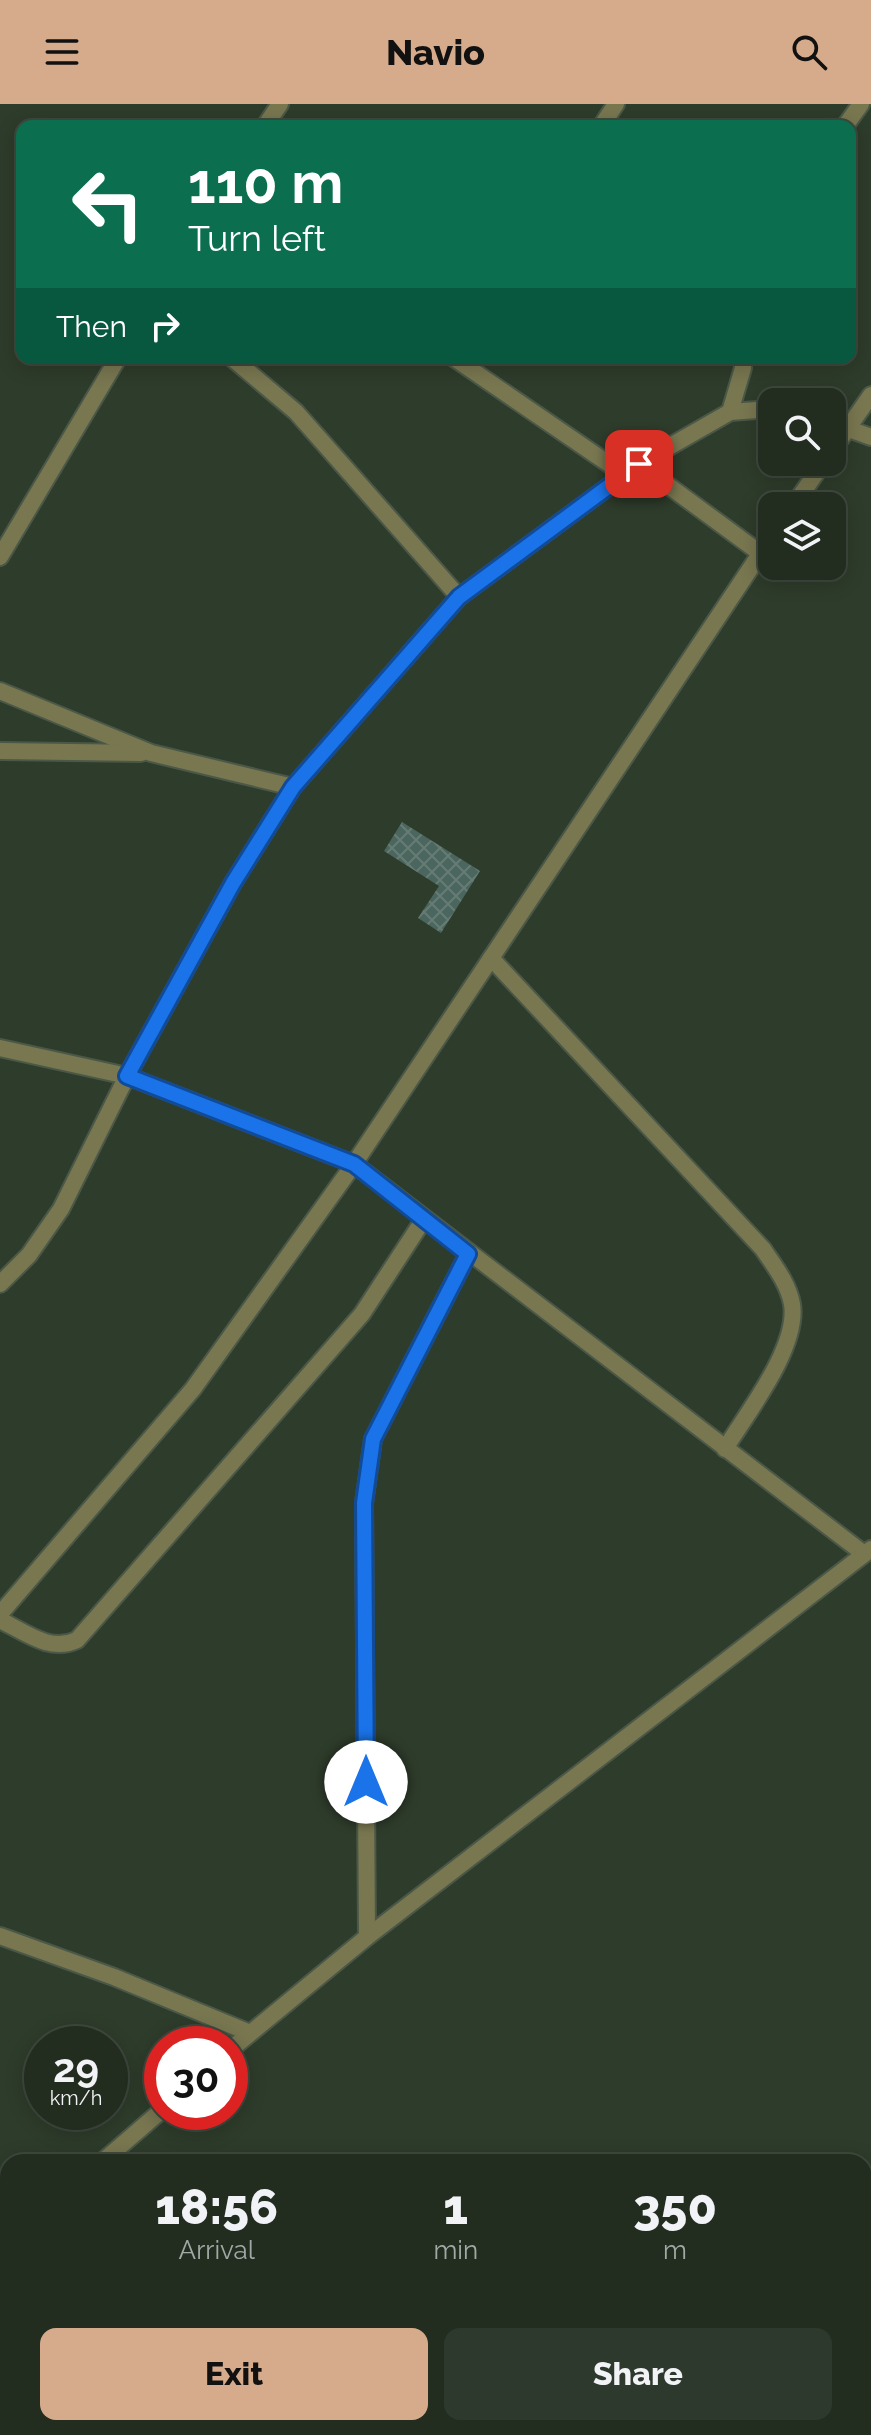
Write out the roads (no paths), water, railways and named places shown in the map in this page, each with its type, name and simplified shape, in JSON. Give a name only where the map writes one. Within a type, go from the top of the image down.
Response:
[{"type":"street","points":[[0,557],[114,364]]},
{"type":"street","points":[[239,364],[296,412],[459,597]]},
{"type":"street","points":[[463,364],[625,475]]},
{"type":"street","points":[[730,412],[743,364]]},
{"type":"street","points":[[846,420],[871,395]]},
{"type":"street","points":[[0,1284],[29,1255],[61,1209],[127,1076],[233,883],[293,787],[459,597],[639,464],[730,412],[758,410]]},
{"type":"street","points":[[846,428],[871,437]]},
{"type":"street","points":[[639,464],[758,552]]},
{"type":"street","points":[[424,1219],[362,1314],[77,1640],[64,1646],[50,1645],[0,1617],[193,1389],[354,1164],[758,556]]},
{"type":"street","points":[[0,691],[151,753],[293,787]]},
{"type":"street","points":[[0,751],[151,753]]},
{"type":"street","points":[[491,958],[763,1249],[785,1281],[792,1307],[786,1339],[774,1370],[725,1449]]},
{"type":"street","points":[[0,1048],[127,1076],[354,1164],[725,1449],[867,1551],[367,1937],[250,2033],[114,1977],[0,1936]]},
{"type":"street","points":[[367,1937],[364,1503],[367,1474],[373,1439],[468,1254]]},
{"type":"street","points":[[111,2154],[144,2126]]}]
